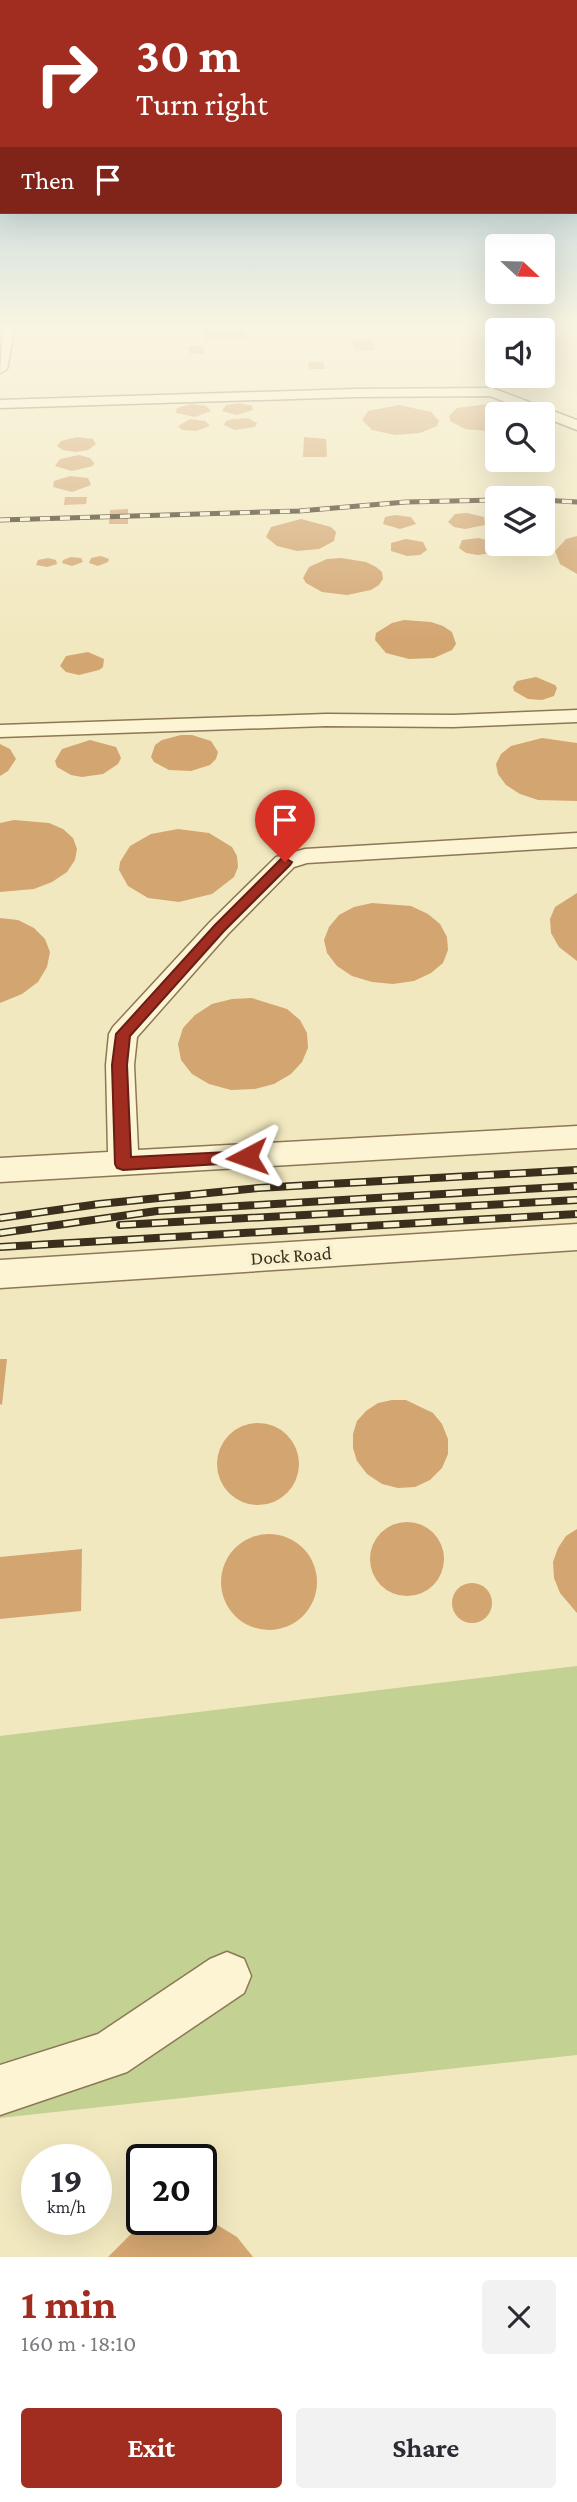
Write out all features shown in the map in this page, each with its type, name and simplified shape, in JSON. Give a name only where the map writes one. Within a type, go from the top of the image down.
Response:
[{"type":"street","points":[[0,731],[326,720],[453,721],[577,716]]},
{"type":"street","points":[[123,1164],[120,1065],[123,1034],[219,928],[285,862],[305,856],[577,840]]},
{"type":"street","points":[[0,1170],[577,1138]]},
{"type":"street","name":"Dock Road","points":[[3,1274],[577,1237]]},
{"type":"street","points":[[0,2090],[110,2055],[227,1976]]},
{"type":"green space","points":[[577,1666],[577,2055],[0,2118],[0,1736]]},
{"type":"building","points":[[374,430],[426,430],[420,433],[395,435]]},
{"type":"building","points":[[77,437],[93,439],[96,444],[88,450],[76,452],[57,446],[61,441]]},
{"type":"building","points":[[304,437],[326,439],[327,457],[303,457]]},
{"type":"building","points":[[79,455],[90,458],[93,466],[72,471],[55,466],[60,459]]},
{"type":"building","points":[[70,476],[88,478],[91,485],[72,492],[53,487],[54,481]]},
{"type":"building","points":[[65,497],[87,497],[86,504],[64,505]]},
{"type":"building","points":[[128,509],[128,524],[109,524],[110,510]]},
{"type":"building","points":[[467,513],[484,517],[485,525],[465,529],[454,527],[448,522],[455,514]]},
{"type":"building","points":[[385,517],[411,517],[416,524],[400,529],[383,524]]},
{"type":"building","points":[[301,519],[331,527],[336,532],[334,541],[319,549],[297,551],[277,546],[266,537],[271,527]]},
{"type":"building","points":[[577,536],[577,574],[560,564],[555,551],[566,539]]},
{"type":"building","points":[[406,539],[423,542],[427,550],[420,555],[407,556],[391,551],[391,543]]},
{"type":"building","points":[[462,540],[485,540],[485,554],[466,553],[459,548]]},
{"type":"building","points":[[101,556],[109,559],[108,562],[98,566],[89,563],[91,558]]},
{"type":"building","points":[[71,557],[81,558],[83,562],[72,566],[62,563]]},
{"type":"building","points":[[327,559],[366,562],[376,567],[382,572],[383,579],[371,590],[347,595],[322,592],[306,583],[303,578],[309,567]]},
{"type":"building","points":[[38,560],[56,560],[57,564],[47,567],[36,565]]},
{"type":"building","points":[[404,620],[431,622],[443,626],[452,632],[456,644],[452,650],[434,658],[409,659],[386,653],[375,640],[376,633],[392,623]]},
{"type":"building","points":[[88,652],[104,659],[103,667],[79,675],[66,672],[60,666],[66,656]]},
{"type":"building","points":[[536,677],[555,685],[557,688],[554,696],[542,700],[528,699],[514,691],[513,687],[517,681]]},
{"type":"building","points":[[192,735],[211,741],[218,752],[216,759],[210,765],[191,771],[169,770],[154,762],[151,757],[155,745],[162,740]]},
{"type":"building","points":[[542,738],[577,743],[577,801],[538,800],[520,794],[506,785],[498,774],[496,764],[501,754],[511,746]]},
{"type":"building","points":[[90,740],[116,747],[121,758],[118,764],[103,774],[82,777],[71,775],[57,767],[55,761],[62,749]]},
{"type":"building","points":[[0,744],[10,749],[16,759],[8,771],[0,776]]},
{"type":"building","points":[[14,820],[49,823],[63,829],[73,838],[77,849],[75,860],[67,872],[34,889],[0,892],[0,823]]},
{"type":"building","points":[[178,829],[209,833],[232,847],[237,856],[238,867],[234,877],[212,894],[179,902],[148,898],[128,886],[119,870],[120,862],[130,846],[151,834]]},
{"type":"building","points":[[577,893],[577,961],[559,947],[551,933],[550,919],[555,907]]},
{"type":"building","points":[[372,903],[411,906],[428,914],[440,924],[447,937],[448,950],[443,963],[431,973],[414,981],[393,984],[352,976],[337,966],[327,953],[324,940],[329,927],[339,915],[354,907]]},
{"type":"building","points":[[0,918],[18,920],[34,928],[45,939],[50,952],[47,967],[38,982],[22,994],[0,1003]]},
{"type":"building","points":[[252,998],[287,1009],[300,1020],[307,1033],[308,1048],[302,1062],[291,1074],[274,1084],[255,1089],[231,1090],[209,1084],[192,1074],[181,1060],[178,1044],[183,1028],[195,1015],[212,1004]]},
{"type":"building","points":[[0,1359],[7,1359],[2,1405],[0,1404]]},
{"type":"building","points":[[406,1400],[433,1413],[442,1424],[448,1439],[448,1454],[442,1468],[430,1480],[415,1487],[398,1488],[382,1484],[367,1474],[357,1461],[353,1448],[357,1421],[378,1403]]},
{"type":"building","points":[[250,1423],[266,1423],[281,1430],[292,1441],[299,1456],[296,1480],[287,1493],[266,1505],[250,1505],[235,1498],[224,1487],[217,1472],[217,1456],[224,1441],[235,1430]]},
{"type":"building","points":[[407,1522],[428,1528],[438,1538],[444,1559],[438,1580],[428,1590],[407,1596],[386,1590],[376,1580],[370,1559],[376,1538],[386,1528]]},
{"type":"building","points":[[577,1529],[577,1613],[560,1593],[554,1578],[553,1562],[566,1536]]},
{"type":"building","points":[[269,1534],[287,1537],[303,1548],[314,1564],[317,1582],[314,1600],[303,1616],[287,1627],[269,1630],[251,1627],[235,1616],[224,1600],[221,1582],[224,1564],[235,1548],[251,1537]]},
{"type":"building","points":[[82,1549],[81,1611],[0,1619],[0,1557]]},
{"type":"building","points":[[472,1583],[486,1589],[492,1603],[486,1617],[472,1623],[458,1617],[452,1603],[458,1589]]},
{"type":"building","points":[[217,2225],[237,2237],[253,2257],[108,2257],[130,2235],[217,2235]]},
{"type":"railway","points":[[0,520],[299,511],[406,502],[485,500]]},
{"type":"railway","points":[[555,501],[577,502]]},
{"type":"railway","points":[[0,1218],[99,1204],[258,1188],[577,1170]]},
{"type":"railway","points":[[0,1233],[157,1211],[577,1186]]},
{"type":"railway","points":[[120,1225],[577,1200]]},
{"type":"railway","points":[[0,1247],[577,1214]]},
{"type":"route","points":[[247,1157],[123,1164],[120,1065],[123,1034],[219,928],[285,862]]}]
